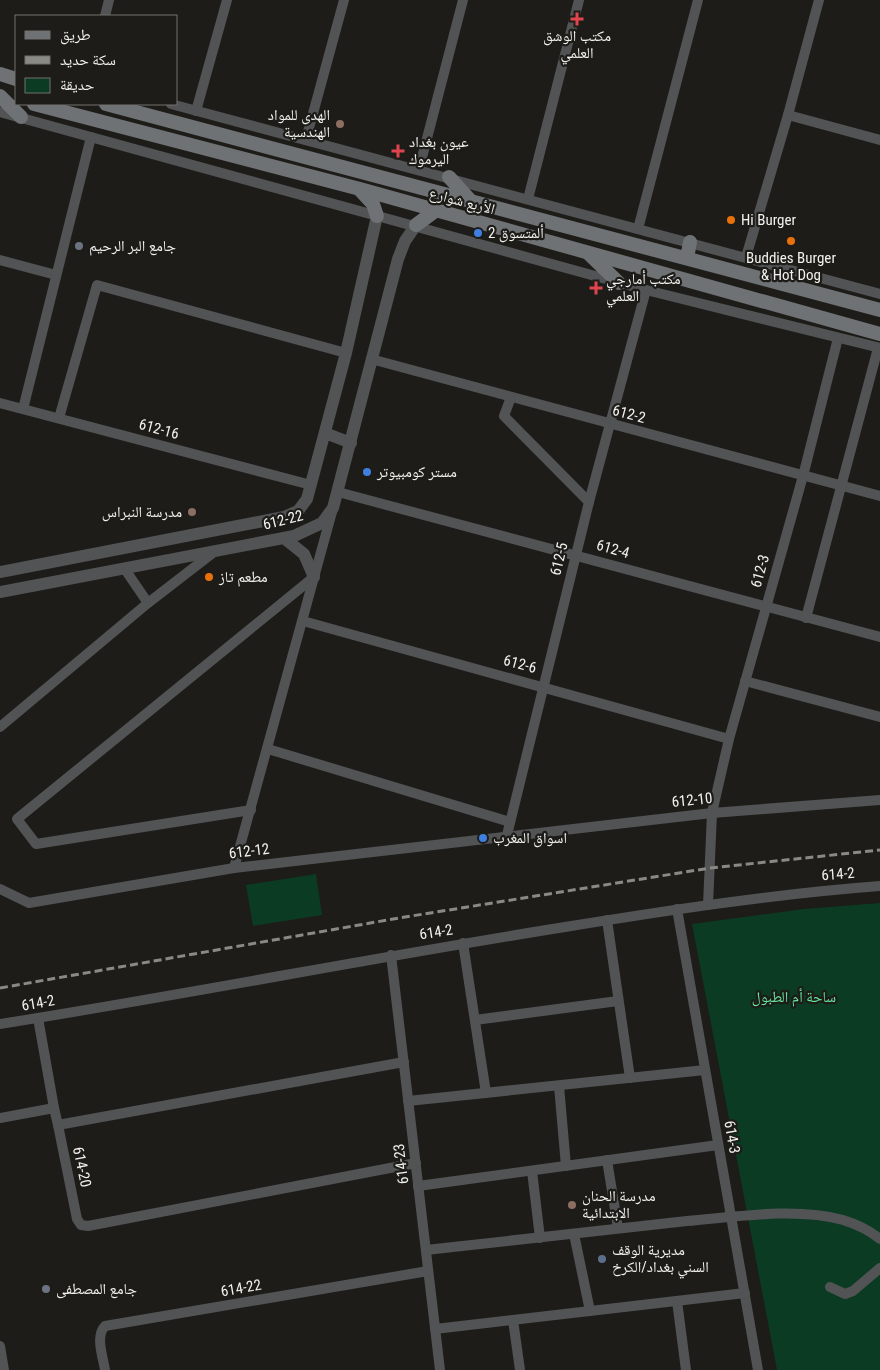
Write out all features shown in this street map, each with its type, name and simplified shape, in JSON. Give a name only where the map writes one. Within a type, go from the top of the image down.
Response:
[{"type":"main road","points":[[0,74],[15,79]]},
{"type":"main road","points":[[0,96],[15,99]]},
{"type":"main road","points":[[0,96],[21,117]]},
{"type":"main road","name":"الأربع شوارع","points":[[38,105],[360,189],[880,334]]},
{"type":"main road","name":"الأربع شوارع","points":[[110,105],[469,199],[880,310]]},
{"type":"main road","points":[[449,177],[469,199]]},
{"type":"main road","points":[[360,189],[373,204],[377,216]]},
{"type":"main road","points":[[416,225],[435,211]]},
{"type":"main road","points":[[508,230],[517,224],[517,212]]},
{"type":"main road","points":[[536,238],[535,228],[542,220]]},
{"type":"main road","points":[[687,258],[690,242]]},
{"type":"main road","points":[[589,254],[619,283]]},
{"type":"street","points":[[105,15],[109,0]]},
{"type":"street","points":[[196,111],[227,0]]},
{"type":"street","points":[[306,139],[344,0]]},
{"type":"street","points":[[418,169],[463,0]]},
{"type":"street","points":[[528,199],[579,0]]},
{"type":"street","points":[[638,229],[698,0]]},
{"type":"street","points":[[746,257],[788,115],[819,0]]},
{"type":"street","points":[[175,105],[880,294]]},
{"type":"street","points":[[0,112],[377,216],[416,225],[619,283],[879,348],[840,486],[806,618]]},
{"type":"street","points":[[788,115],[880,140]]},
{"type":"street","points":[[23,408],[91,138]]},
{"type":"street","name":"612-22","points":[[0,572],[289,516],[305,503],[346,353],[377,216]]},
{"type":"street","name":"612-22","points":[[0,592],[284,538],[314,529],[322,523],[334,508],[371,359],[401,250],[416,225]]},
{"type":"street","points":[[0,260],[56,275]]},
{"type":"street","points":[[59,418],[97,285],[346,353]]},
{"type":"street","name":"612-5","points":[[507,836],[589,502],[646,290]]},
{"type":"street","name":"612-3","points":[[708,905],[712,813],[729,739],[803,476],[838,338]]},
{"type":"street","name":"612-2","points":[[371,359],[880,496]]},
{"type":"street","points":[[511,397],[504,416],[589,502]]},
{"type":"street","name":"612-16","points":[[0,403],[311,485]]},
{"type":"street","points":[[325,433],[351,442]]},
{"type":"street","name":"612-4","points":[[338,492],[576,554],[880,637]]},
{"type":"street","points":[[234,868],[334,508]]},
{"type":"street","points":[[284,538],[304,554],[314,577]]},
{"type":"street","points":[[0,727],[148,603],[216,550]]},
{"type":"street","points":[[124,568],[148,603]]},
{"type":"street","points":[[251,810],[36,844],[17,820],[314,577]]},
{"type":"street","name":"612-6","points":[[303,621],[729,739]]},
{"type":"street","points":[[745,681],[880,717]]},
{"type":"street","points":[[268,749],[510,822]]},
{"type":"street","name":"612-10","points":[[507,836],[712,813],[880,800]]},
{"type":"street","name":"612-12","points":[[0,889],[29,903],[234,868],[507,836]]},
{"type":"street","name":"614-2","points":[[0,1024],[391,954],[606,920],[808,891],[880,886]]},
{"type":"street","name":"614-3","points":[[677,909],[758,1370]]},
{"type":"street","points":[[606,920],[630,1078]]},
{"type":"street","points":[[463,943],[486,1093]]},
{"type":"street","name":"614-23","points":[[391,954],[440,1370]]},
{"type":"street","points":[[474,1020],[618,1001]]},
{"type":"street","name":"614-20","points":[[38,1018],[77,1219],[82,1225],[88,1226],[416,1163]]},
{"type":"street","points":[[58,1126],[404,1062]]},
{"type":"street","points":[[408,1101],[705,1070]]},
{"type":"street","points":[[560,1086],[566,1166]]},
{"type":"street","points":[[0,1118],[54,1108]]},
{"type":"street","points":[[418,1186],[718,1145]]},
{"type":"street","points":[[607,1160],[618,1228]]},
{"type":"street","points":[[532,1171],[540,1238]]},
{"type":"street","points":[[426,1250],[618,1228],[783,1214],[842,1220],[870,1231],[880,1239]]},
{"type":"street","points":[[574,1234],[590,1311]]},
{"type":"street","points":[[830,1287],[845,1294],[853,1291],[880,1268]]},
{"type":"street","name":"614-22","points":[[105,1370],[100,1337],[100,1331],[105,1326],[428,1272]]},
{"type":"street","points":[[435,1329],[745,1293]]},
{"type":"street","points":[[677,1301],[686,1370]]},
{"type":"street","points":[[513,1320],[520,1370]]},
{"type":"street","points":[[0,1346],[4,1370]]},
{"type":"green space","points":[[316,874],[322,915],[253,926],[246,885]]},
{"type":"green space","name":"ساحة أم الطبول","points":[[880,903],[880,1370],[777,1370],[692,924],[804,909]]},
{"type":"railway","points":[[0,988],[399,918],[710,868],[880,850]]},
{"type":"place","name":"مكتب الوشق العلمي","points":[[577,19]]},
{"type":"place","name":"الهدى للمواد الهندسية","points":[[340,124]]},
{"type":"place","name":"عيون بغداد اليرموك","points":[[398,151]]},
{"type":"place","name":"Hi Burger","points":[[731,220]]},
{"type":"place","name":"ألمتسوق 2","points":[[478,233]]},
{"type":"place","name":"Buddies Burger & Hot Dog","points":[[791,241]]},
{"type":"place","name":"جامع البر الرحيم","points":[[79,246]]},
{"type":"place","name":"مكتب أمارجي العلمي","points":[[596,288]]},
{"type":"place","name":"مستر كومبيوتر","points":[[367,472]]},
{"type":"place","name":"مدرسة النبراس","points":[[192,512]]},
{"type":"place","name":"مطعم تاز","points":[[209,577]]},
{"type":"place","name":"اسواق المغرب","points":[[483,838]]},
{"type":"place","name":"مدرسة الحنان الابتدائية","points":[[572,1205]]},
{"type":"place","name":"مديرية الوقف السني بغداد/الكرخ","points":[[602,1259]]},
{"type":"place","name":"جامع المصطفى","points":[[46,1289]]}]
